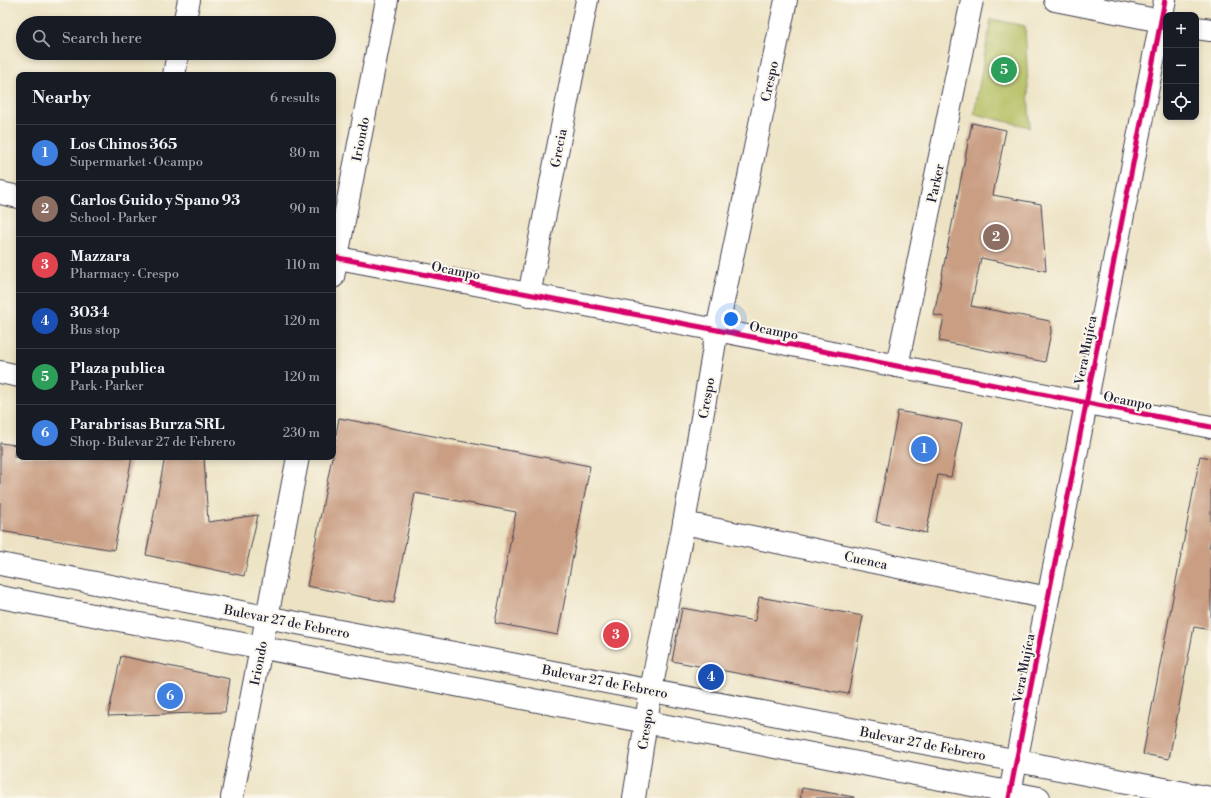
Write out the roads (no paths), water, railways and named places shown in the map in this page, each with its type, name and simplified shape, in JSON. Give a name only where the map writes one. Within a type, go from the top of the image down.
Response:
[{"type":"street","points":[[186,16],[189,0]]},
{"type":"street","name":"Iriondo","points":[[336,254],[387,0]]},
{"type":"street","name":"Grecia","points":[[529,295],[587,0]]},
{"type":"street","name":"Crespo","points":[[634,798],[651,690],[684,523],[717,330],[786,0]]},
{"type":"street","name":"Parker","points":[[897,366],[972,0]]},
{"type":"street","points":[[1055,0],[1163,22]]},
{"type":"street","name":"Vera Mujíca","points":[[1164,12],[1165,0]]},
{"type":"street","name":"Vera Mujíca","points":[[1010,795],[1086,403],[1163,22]]},
{"type":"street","points":[[1199,28],[1211,30]]},
{"type":"street","points":[[175,72],[177,60]]},
{"type":"street","points":[[0,193],[16,196]]},
{"type":"street","name":"Ocampo","points":[[336,264],[529,295],[717,330],[1211,427]]},
{"type":"street","points":[[0,372],[16,375]]},
{"type":"street","name":"Iriondo","points":[[232,798],[297,460]]},
{"type":"street","name":"Cuenca","points":[[684,523],[1048,598]]},
{"type":"street","name":"Bulevar 27 de Febrero","points":[[0,564],[1016,762],[1211,798]]},
{"type":"street","points":[[0,597],[646,722],[1010,795],[1039,798]]},
{"type":"place","name":"Plaza publica","points":[[1004,70]]},
{"type":"place","name":"Carlos Guido y Spano 93","points":[[996,237]]},
{"type":"place","name":"Los Chinos 365","points":[[924,449]]},
{"type":"place","name":"Mazzara","points":[[616,635]]},
{"type":"place","name":"3034","points":[[711,677]]},
{"type":"place","name":"Parabrisas Burza SRL","points":[[170,696]]}]
